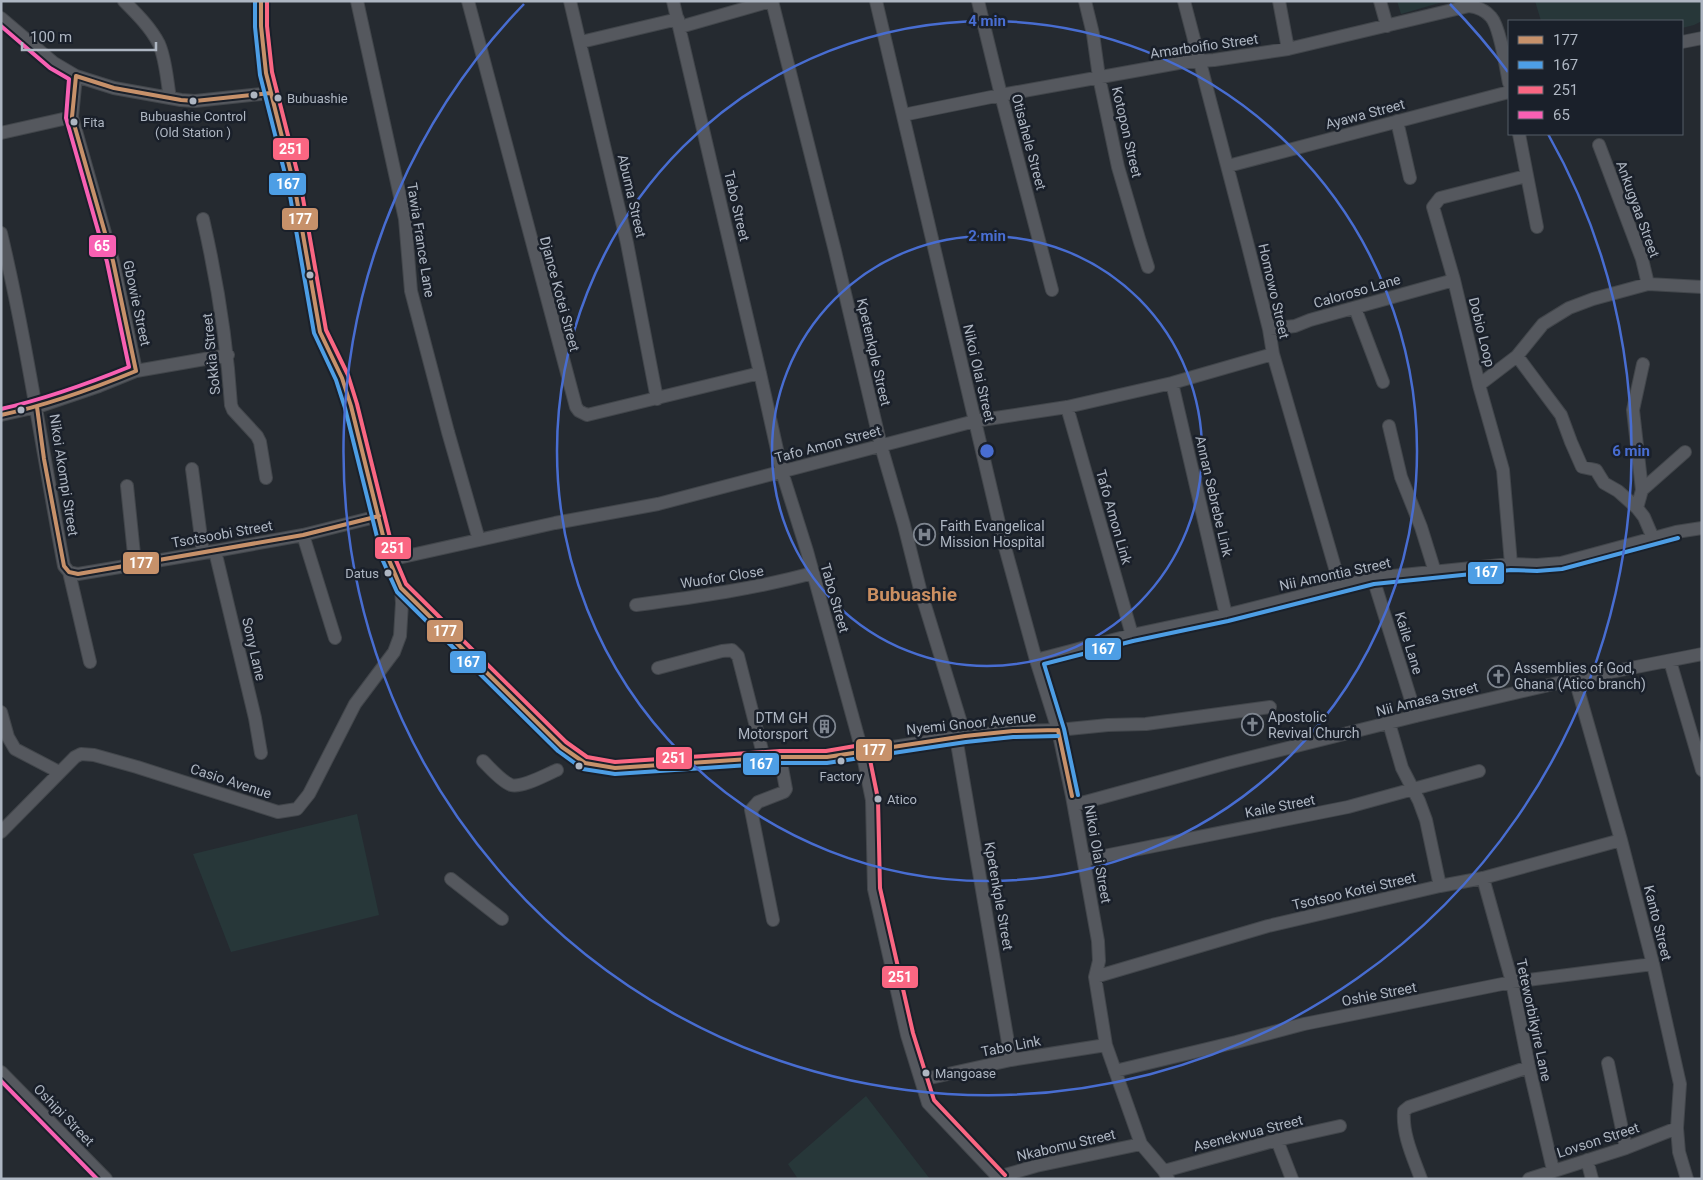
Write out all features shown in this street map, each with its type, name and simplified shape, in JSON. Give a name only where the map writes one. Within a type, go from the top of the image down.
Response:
[{"type":"street","points":[[124,1],[139,16],[158,43],[162,52],[170,98]]},
{"type":"street","points":[[261,1],[262,45],[266,73],[293,181],[320,332],[342,378],[351,406],[389,560],[401,588]]},
{"type":"street","name":"Tawia France Lane","points":[[357,1],[405,219],[411,291],[479,540]]},
{"type":"street","name":"Djance Kotei Street","points":[[468,1],[574,403],[579,411],[587,415],[760,373]]},
{"type":"street","name":"Abuma Street","points":[[570,1],[627,243],[657,399]]},
{"type":"street","name":"Tabo Street","points":[[673,1],[782,472],[808,551],[862,751],[872,800],[874,889],[907,1035],[928,1104],[999,1178]]},
{"type":"street","points":[[581,42],[679,23],[772,1]]},
{"type":"street","name":"Kpetenkple Street","points":[[772,1],[835,250],[881,446],[961,737],[1012,1060]]},
{"type":"street","name":"Nikoi Olai Street","points":[[876,1],[1003,540],[1036,660],[1058,730],[1074,805],[1098,941],[1098,961],[1095,977],[1106,1045],[1141,1144],[1166,1175]]},
{"type":"street","name":"Otisahele Street","points":[[978,1],[1052,290]]},
{"type":"street","name":"Kotopon Street","points":[[1085,1],[1118,167],[1148,267]]},
{"type":"street","name":"Homowo Street","points":[[1184,1],[1269,329],[1272,354],[1340,585]]},
{"type":"street","points":[[1279,1],[1288,49]]},
{"type":"street","points":[[1380,1],[1387,26]]},
{"type":"street","name":"Amarboifio Street","points":[[903,114],[1184,62],[1288,49],[1470,6],[1479,8],[1490,16],[1497,30],[1508,79]]},
{"type":"street","points":[[1,18],[54,63],[76,76],[114,88],[195,101],[271,93]]},
{"type":"street","points":[[1683,42],[1702,38]]},
{"type":"street","name":"Gbowie Street","points":[[76,76],[72,117],[113,261],[136,371]]},
{"type":"street","name":"Ayawa Street","points":[[1228,166],[1508,92]]},
{"type":"street","points":[[1,133],[72,117]]},
{"type":"street","points":[[1397,121],[1410,178]]},
{"type":"street","points":[[1519,135],[1537,227]]},
{"type":"street","name":"Ankugyaa Street","points":[[1599,145],[1642,260],[1648,284]]},
{"type":"street","name":"Dobio Loop","points":[[1511,564],[1503,470],[1479,385],[1434,207],[1440,198],[1526,176]]},
{"type":"street","name":"Sokkia Street","points":[[203,219],[216,277],[228,355],[231,405],[233,410],[257,436],[260,442],[266,478]]},
{"type":"street","name":"Nikoi Akompi Street","points":[[1,232],[13,282],[37,407],[44,459],[64,566],[69,572],[90,662]]},
{"type":"street","name":"Caloroso Lane","points":[[1269,329],[1295,326],[1454,280]]},
{"type":"street","points":[[1479,385],[1517,356],[1543,324],[1569,308],[1593,299],[1648,284],[1702,287]]},
{"type":"street","points":[[1355,308],[1383,382]]},
{"type":"street","name":"Tafo Amon Street","points":[[389,560],[556,523],[658,504],[974,421],[1067,407],[1172,383],[1272,354]]},
{"type":"street","points":[[1,415],[37,407],[136,371],[228,355]]},
{"type":"street","points":[[1517,356],[1561,415],[1582,467],[1596,470],[1604,483],[1618,490],[1637,508],[1653,538]]},
{"type":"street","points":[[1637,508],[1642,490],[1633,410],[1643,364]]},
{"type":"street","name":"Annan Sebrebe Link","points":[[1172,383],[1226,615]]},
{"type":"street","name":"Tafo Amon Link","points":[[1067,407],[1132,634]]},
{"type":"street","points":[[1389,426],[1400,477],[1421,527],[1435,572]]},
{"type":"street","points":[[1642,490],[1685,452]]},
{"type":"street","name":"Sony Lane","points":[[192,469],[209,552],[255,718],[261,753]]},
{"type":"street","points":[[126,486],[135,564]]},
{"type":"street","name":"Tsotsoobi Street","points":[[69,572],[78,574],[303,535],[378,516]]},
{"type":"street","name":"Nii Amontia Street","points":[[1036,660],[1132,634],[1226,615],[1373,578],[1511,564],[1537,566],[1561,564],[1676,532],[1702,528]]},
{"type":"street","points":[[303,535],[334,638]]},
{"type":"street","name":"Wuofor Close","points":[[636,606],[728,592],[813,574]]},
{"type":"street","name":"Kaile Lane","points":[[1373,578],[1416,716]]},
{"type":"street","name":"Nyemi Gnoor Avenue","points":[[401,588],[562,747],[585,763],[615,768],[764,758],[827,757],[1013,731],[1146,724],[1270,707]]},
{"type":"street","name":"Casio Avenue","points":[[1,832],[59,772],[81,754],[94,755],[137,767],[278,812],[297,809],[309,794],[355,704],[394,652],[400,636],[401,588]]},
{"type":"street","points":[[658,668],[722,650],[732,650],[738,656],[764,758]]},
{"type":"street","name":"Nii Amasa Street","points":[[1074,805],[1228,763],[1416,716],[1575,678],[1702,654]]},
{"type":"street","points":[[1670,661],[1702,770]]},
{"type":"street","name":"Kanto Street","points":[[1575,678],[1621,840],[1653,964],[1680,1084],[1677,1128],[1679,1152],[1687,1179]]},
{"type":"street","points":[[1,712],[8,737],[15,749],[59,772]]},
{"type":"street","points":[[1389,723],[1402,768],[1426,820],[1440,886]]},
{"type":"street","points":[[773,920],[751,810],[758,802],[784,792],[786,789],[780,758]]},
{"type":"street","points":[[483,761],[500,778],[511,785],[533,781],[557,770]]},
{"type":"street","name":"Kaile Street","points":[[1084,860],[1348,807],[1479,771]]},
{"type":"street","name":"Tsotsoo Kotei Street","points":[[1095,977],[1268,926],[1440,886],[1483,878],[1621,840]]},
{"type":"street","name":"Teteworbikyire Lane","points":[[1483,878],[1512,982],[1553,1170]]},
{"type":"street","points":[[452,879],[502,919]]},
{"type":"street","name":"Oshie Street","points":[[1115,1071],[1304,1024],[1512,982],[1653,964]]},
{"type":"street","name":"Tabo Link","points":[[921,1080],[1012,1060],[1106,1045]]},
{"type":"street","points":[[1608,1063],[1626,1148]]},
{"type":"street","points":[[1421,1179],[1408,1142],[1404,1111],[1409,1107],[1529,1066]]},
{"type":"street","name":"Oshipi Street","points":[[1,1072],[97,1176]]},
{"type":"street","name":"Asenekwua Street","points":[[1166,1175],[1277,1140],[1340,1126]]},
{"type":"street","name":"Lovson Street","points":[[1529,1179],[1626,1148],[1677,1128]]},
{"type":"street","points":[[1277,1140],[1292,1179]]},
{"type":"street","name":"Nkabomu Street","points":[[999,1178],[1036,1166],[1141,1144]]},
{"type":"street","points":[[1587,1160],[1592,1179]]},
{"type":"shaded area","points":[[1397,1],[1446,1],[1401,14]]},
{"type":"shaded area","points":[[1535,1],[1702,1],[1702,21],[1683,28],[1683,20],[1541,20]]},
{"type":"shaded area","points":[[357,814],[379,915],[231,952],[193,854]]},
{"type":"shaded area","points":[[866,1096],[930,1179],[798,1179],[788,1164]]},
{"type":"transit line","name":"167","points":[[255,1],[255,27],[260,75],[289,190],[314,333],[336,380],[345,408],[383,561],[397,592],[558,751],[583,769],[615,774],[780,763],[827,763],[966,742],[1013,737],[1058,736]]},
{"type":"transit line","name":"177","points":[[261,1],[261,26],[266,73],[295,189],[320,332],[342,378],[351,406],[389,560],[401,588],[562,747],[585,763],[615,768],[780,757],[827,757],[965,736],[1013,731],[1058,730]]},
{"type":"transit line","name":"251","points":[[267,1],[267,26],[272,72],[301,187],[326,330],[348,375],[357,404],[395,558],[406,584],[566,742],[587,757],[615,762],[780,751],[826,751],[861,745]]},
{"type":"transit line","name":"65","points":[[1,26],[50,68],[69,79],[66,118],[107,262],[129,367],[66,391],[1,409]]},
{"type":"transit line","name":"177","points":[[76,76],[114,88],[181,100],[195,101],[271,93]]},
{"type":"transit line","name":"177","points":[[1,415],[70,396],[136,371],[113,261],[72,117],[76,76]]},
{"type":"transit line","name":"177","points":[[37,407],[44,459],[64,566],[69,572],[78,574],[303,535],[379,516]]},
{"type":"transit line","name":"167","points":[[1078,795],[1064,729],[1044,664],[1133,641],[1228,621],[1374,584],[1511,570],[1537,571],[1562,569],[1678,538]]},
{"type":"transit line","name":"177","points":[[1058,730],[1072,796]]},
{"type":"transit line","name":"251","points":[[868,750],[878,799],[880,888],[913,1033],[934,1100],[1005,1175]]},
{"type":"transit line","name":"65","points":[[1,1081],[97,1179]]},
{"type":"place","name":"Bubuashie","points":[[278,98]]},
{"type":"place","name":"Bubuashie Control (Old Station )","points":[[193,101]]},
{"type":"place","name":"Fita","points":[[74,122]]},
{"type":"place","name":"Faith Evangelical Mission Hospital","points":[[924,534]]},
{"type":"place","name":"Datus","points":[[388,573]]},
{"type":"place","name":"Assemblies of God, Ghana (Atico branch)","points":[[1498,676]]},
{"type":"place","name":"Apostolic Revival Church","points":[[1252,725]]},
{"type":"place","name":"DTM GH Motorsport","points":[[824,726]]},
{"type":"place","name":"Factory","points":[[841,761]]},
{"type":"place","name":"Atico","points":[[878,799]]},
{"type":"place","name":"Mangoase","points":[[926,1073]]},
{"type":"district","name":"Bubuashie","points":[[912,594]]}]
